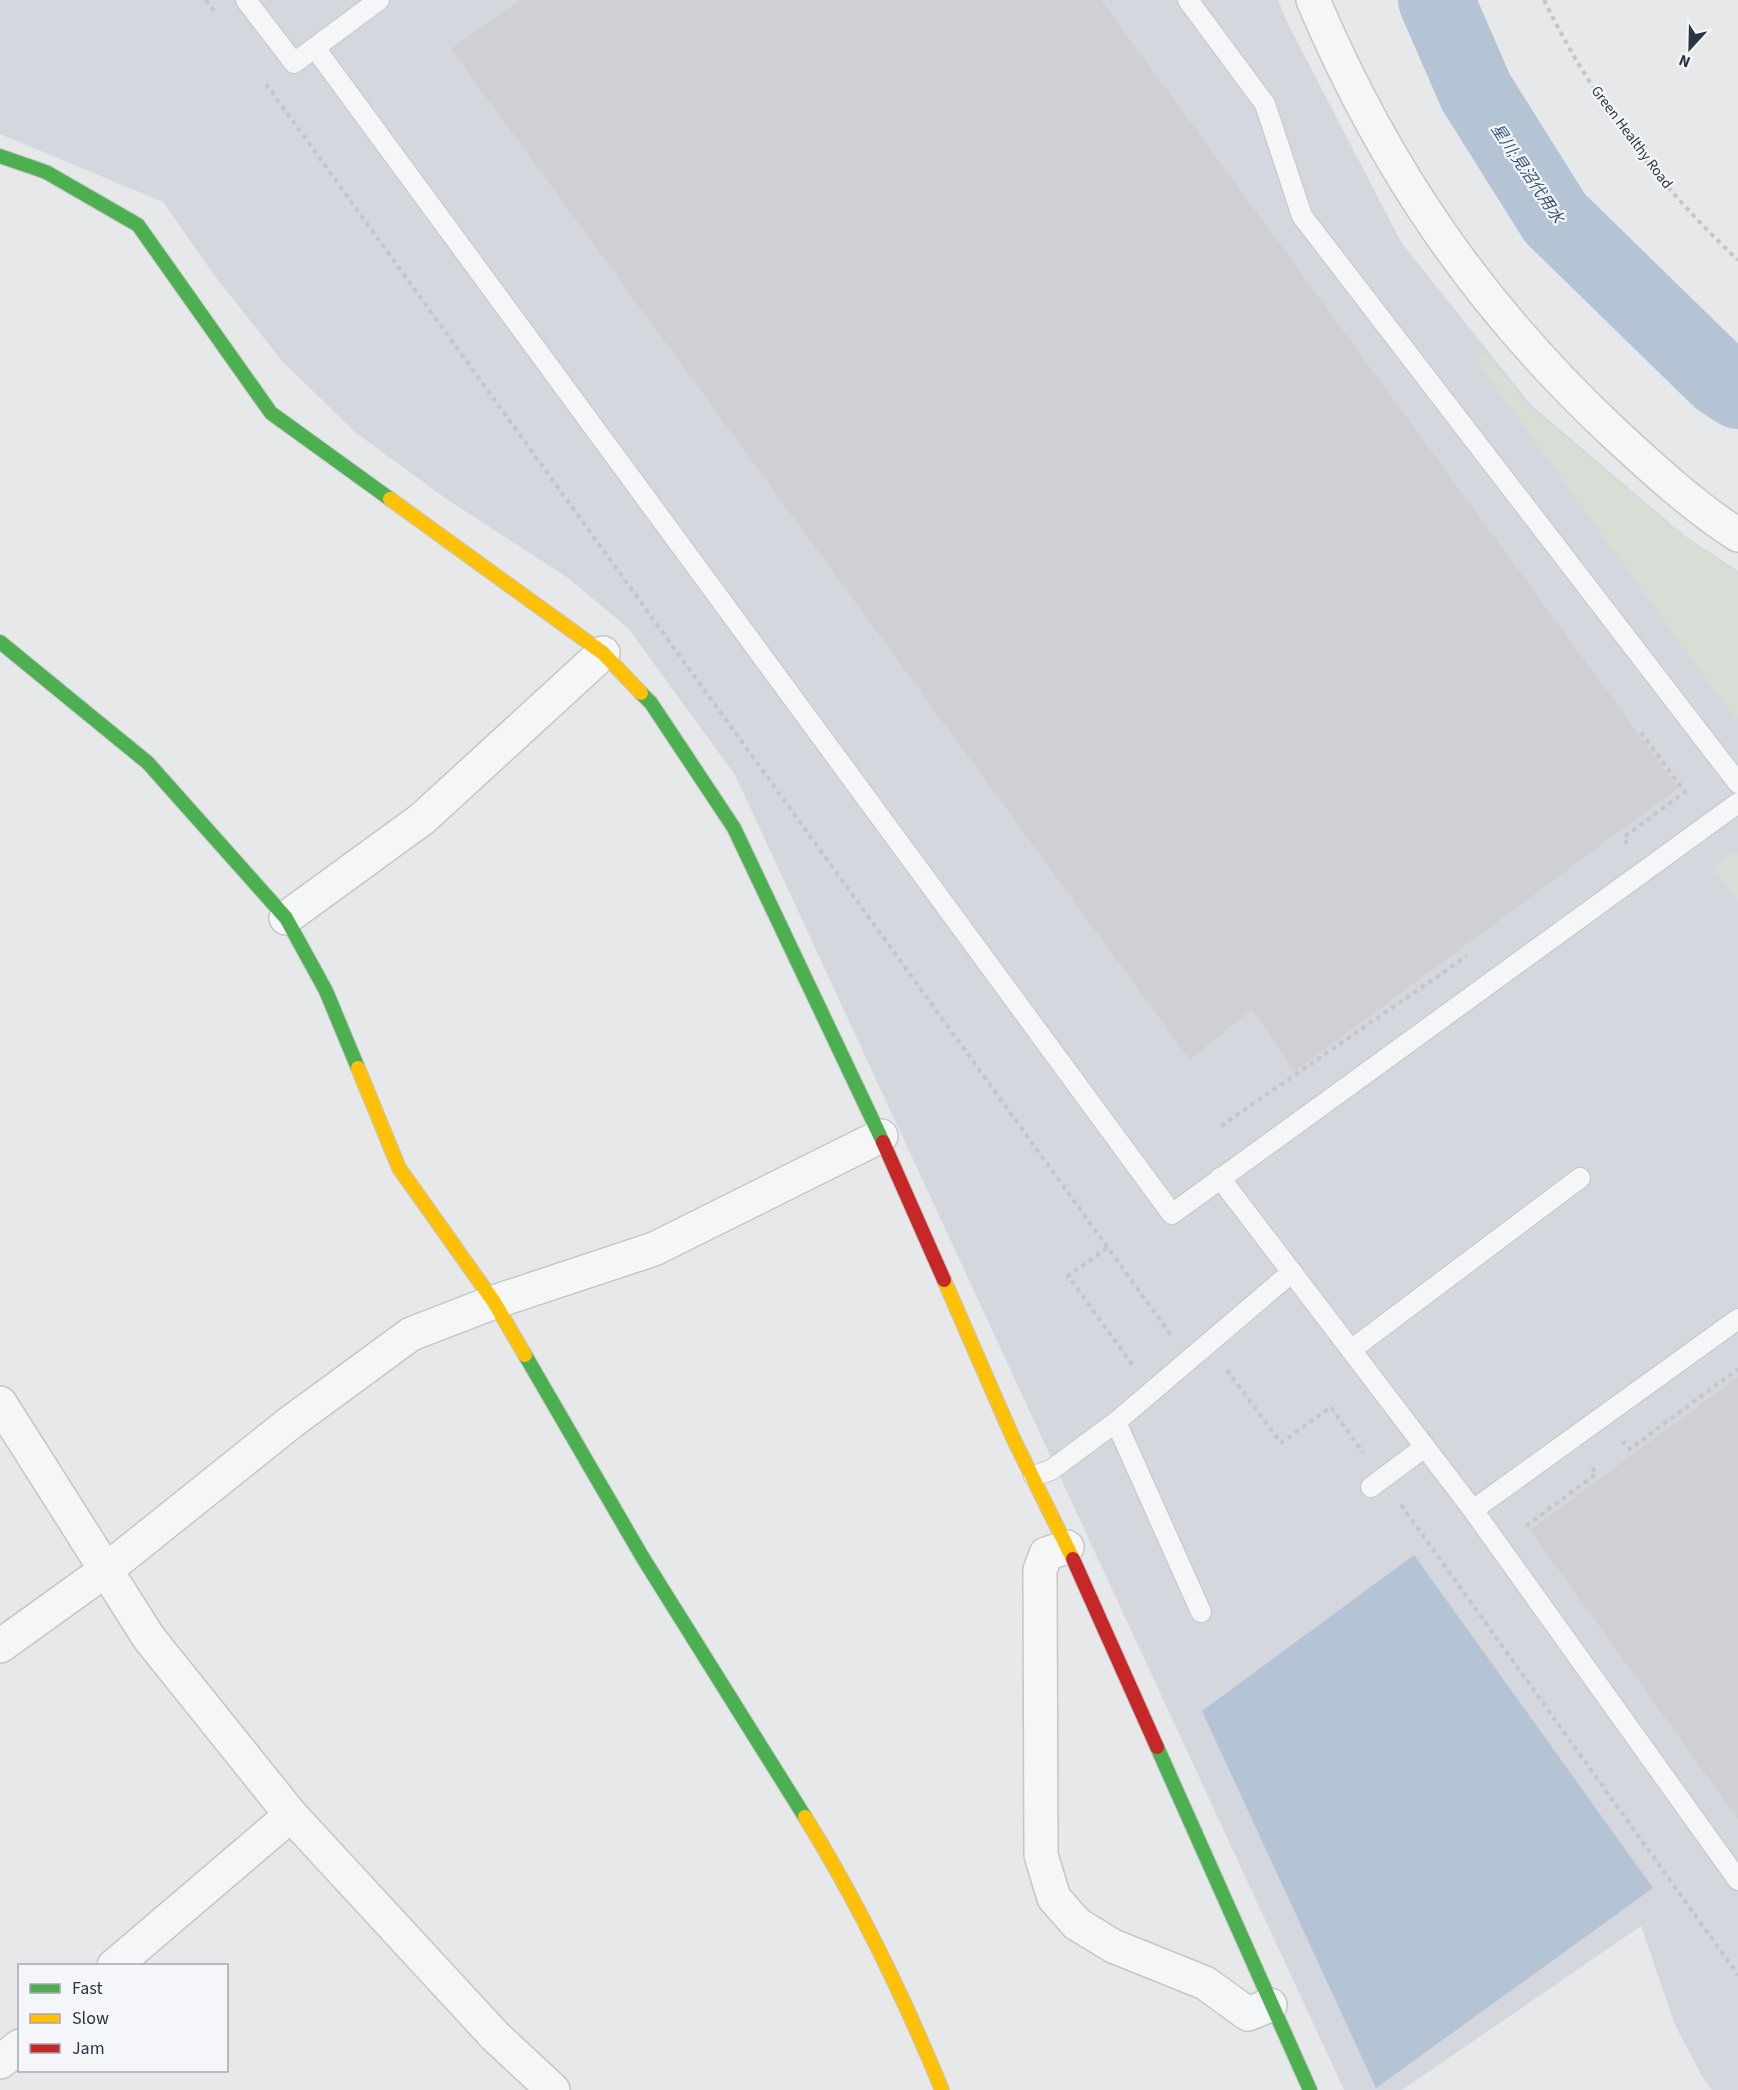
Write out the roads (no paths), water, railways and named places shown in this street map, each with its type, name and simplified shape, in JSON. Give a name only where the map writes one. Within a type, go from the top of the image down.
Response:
[{"type":"street","points":[[1313,0],[1352,88],[1379,140],[1470,276],[1512,327],[1583,404],[1684,496],[1738,535]]},
{"type":"street","points":[[0,156],[45,172],[138,225],[271,413],[603,653],[651,703],[734,828],[881,1136],[1013,1438],[1068,1547],[1270,2005],[1310,2090]]},
{"type":"street","points":[[0,642],[148,762],[286,918],[326,991],[399,1168],[494,1302],[643,1558],[835,1866],[906,2002],[942,2090]]},
{"type":"street","points":[[286,918],[422,819],[603,653]]},
{"type":"street","points":[[0,1646],[105,1570],[291,1422],[411,1334],[494,1302],[654,1249],[881,1136]]},
{"type":"street","points":[[0,1403],[149,1638],[291,1815],[495,2036],[553,2090]]},
{"type":"street","points":[[1068,1547],[1046,1554],[1040,1570],[1041,1855],[1054,1898],[1077,1924],[1113,1946],[1205,1983],[1248,2013],[1270,2005]]},
{"type":"street","points":[[115,1964],[291,1815]]},
{"type":"street","points":[[0,2062],[18,2048]]},
{"type":"lane","points":[[246,0],[294,63],[379,0]]},
{"type":"lane","points":[[1188,0],[1265,104],[1302,216],[1738,783]]},
{"type":"lane","points":[[315,48],[1172,1214],[1738,802]]},
{"type":"lane","points":[[1220,1178],[1473,1510],[1738,1880]]},
{"type":"lane","points":[[1351,1350],[1580,1178]]},
{"type":"lane","points":[[1034,1476],[1051,1470],[1116,1422],[1292,1272]]},
{"type":"lane","points":[[1473,1510],[1738,1318]]},
{"type":"lane","points":[[1116,1422],[1201,1612]]},
{"type":"lane","points":[[1376,1483],[1425,1447]]},
{"type":"water","points":[[1414,1555],[1653,1888],[1376,2088],[1202,1711]]},
{"type":"waterway","name":"星川;見沼代用水","points":[[1436,0],[1476,92],[1555,218],[1720,379],[1738,391]]}]
